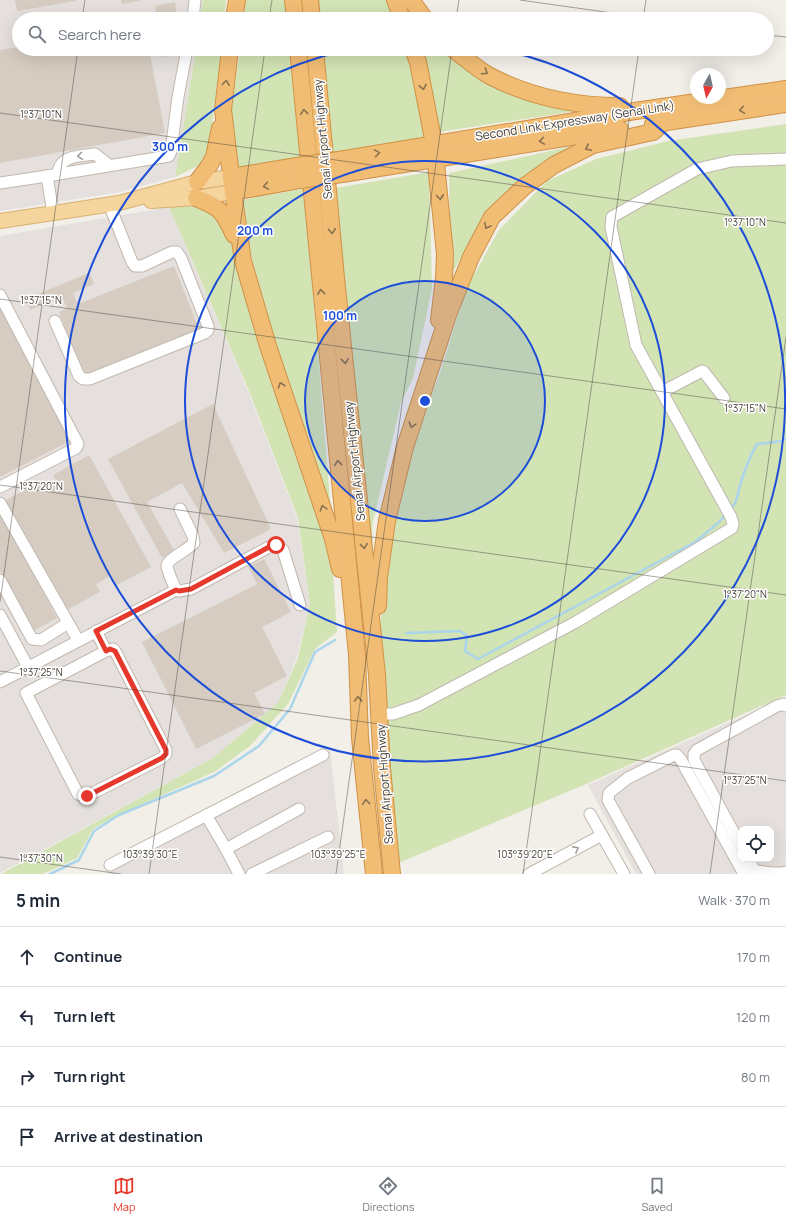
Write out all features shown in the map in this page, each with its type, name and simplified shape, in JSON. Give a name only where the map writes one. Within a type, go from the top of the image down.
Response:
[{"type":"highway","points":[[235,12],[237,0]]},
{"type":"highway","points":[[293,0],[294,12]]},
{"type":"highway","points":[[310,0],[311,12]]},
{"type":"highway","points":[[395,0],[399,12]]},
{"type":"highway","points":[[410,0],[419,12]]},
{"type":"highway","points":[[229,56],[223,110],[214,157],[196,190],[225,215],[243,260],[268,346],[333,539],[349,626],[357,655]]},
{"type":"highway","name":"Senai Airport Highway","points":[[299,56],[357,655],[360,738],[374,874]]},
{"type":"highway","name":"Senai Airport Highway","points":[[316,56],[336,278],[377,675],[382,768],[392,874]]},
{"type":"highway","points":[[416,56],[435,151],[444,254],[444,278],[432,362]]},
{"type":"highway","points":[[463,56],[490,76],[518,89],[538,96],[601,106],[686,103]]},
{"type":"highway","name":"Second Link Expressway (Senai Link)","points":[[435,151],[686,103],[786,89]]},
{"type":"highway","name":"Second Link Expressway (Senai Link)","points":[[435,151],[784,105]]},
{"type":"highway","points":[[223,110],[243,260]]},
{"type":"highway","points":[[377,675],[379,578],[387,521],[405,447],[432,362],[449,312],[471,257],[492,217],[525,186],[554,165],[593,145],[653,132],[664,122]]},
{"type":"highway","points":[[232,185],[435,151]]},
{"type":"main road","points":[[0,221],[232,185]]},
{"type":"street","points":[[194,12],[195,0]]},
{"type":"street","points":[[0,183],[53,175],[61,164],[68,158],[95,154],[108,165],[169,156],[186,56]]},
{"type":"street","points":[[380,714],[393,714],[419,705],[576,622],[730,530],[733,524],[731,517],[636,345],[611,227],[612,217],[697,169],[732,161],[786,159]]},
{"type":"street","points":[[53,175],[53,213]]},
{"type":"street","points":[[56,321],[79,376],[83,379],[90,379],[205,333],[208,330],[208,326],[181,258],[177,252],[172,252],[142,266],[135,266],[132,262],[114,204]]},
{"type":"street","points":[[0,295],[78,444],[76,448],[0,487]]},
{"type":"street","points":[[662,392],[702,371],[724,398]]},
{"type":"street","points":[[0,503],[78,640]]},
{"type":"street","points":[[176,590],[167,567],[168,563],[170,559],[194,544],[193,536],[180,509]]},
{"type":"street","points":[[0,682],[176,590],[191,589],[269,547],[276,545],[282,550],[300,605]]},
{"type":"street","points":[[0,580],[32,639],[41,640],[68,623]]},
{"type":"street","points":[[0,615],[28,667]]},
{"type":"street","points":[[96,631],[106,651]]},
{"type":"street","points":[[110,649],[115,651],[166,750],[166,754],[162,758],[87,796],[83,796],[78,794],[26,693],[106,651],[110,649]]},
{"type":"street","points":[[738,841],[694,760],[694,754],[697,750],[777,706],[784,704],[786,706]]},
{"type":"street","points":[[110,865],[324,755]]},
{"type":"street","points":[[649,874],[608,800],[609,792],[628,778],[674,755],[681,760],[744,874]]},
{"type":"street","points":[[226,849],[299,809]]},
{"type":"street","points":[[590,814],[624,874]]},
{"type":"street","points":[[206,815],[239,874]]},
{"type":"street","points":[[529,874],[602,835]]},
{"type":"street","points":[[252,874],[328,837]]},
{"type":"street","points":[[750,862],[754,870],[783,874],[786,872]]},
{"type":"shaded area","points":[[0,0],[203,0],[201,12],[12,12],[12,56],[195,56],[175,177],[120,192],[0,211]]},
{"type":"shaded area","points":[[169,207],[248,391],[297,518],[310,604],[297,657],[278,703],[213,758],[0,873],[0,236]]},
{"type":"shaded area","points":[[786,697],[786,874],[636,874],[588,785]]},
{"type":"shaded area","points":[[330,750],[344,874],[109,874],[104,863]]},
{"type":"green space","points":[[203,0],[226,0],[225,12],[201,12]]},
{"type":"green space","points":[[246,0],[285,0],[286,12],[244,12]]},
{"type":"green space","points":[[318,0],[389,0],[393,12],[319,12]]},
{"type":"green space","points":[[195,56],[220,56],[209,151],[202,164],[175,177]]},
{"type":"green space","points":[[239,56],[290,56],[300,158],[237,168],[231,113]]},
{"type":"green space","points":[[321,56],[407,56],[414,79],[424,137],[328,154]]},
{"type":"green space","points":[[419,56],[452,56],[497,88],[576,111],[439,132]]},
{"type":"green space","points":[[786,124],[786,695],[586,784],[396,864],[381,658],[381,584],[401,476],[441,370],[466,289],[499,230],[547,181],[596,159],[668,141]]},
{"type":"green space","points":[[578,145],[481,221],[449,279],[449,173]]},
{"type":"green space","points":[[429,172],[432,288],[413,378],[401,403],[372,526],[373,561],[368,567],[336,188]]},
{"type":"green space","points":[[303,189],[317,337],[332,526],[258,295],[242,200]]},
{"type":"green space","points":[[204,204],[226,225],[327,536],[333,573],[337,632],[315,649],[288,704],[250,746],[214,772],[118,815],[93,829],[77,858],[43,874],[1,874],[213,758],[278,703],[298,658],[310,604],[298,518],[249,391],[169,207]]},
{"type":"building","points":[[15,0],[76,0],[76,1],[17,11]]},
{"type":"building","points":[[121,0],[140,0],[140,1],[122,4]]},
{"type":"building","points":[[175,2],[176,12],[156,12],[155,6]]},
{"type":"building","points":[[12,48],[12,56],[150,56],[165,133],[0,163],[0,50]]},
{"type":"building","points":[[174,266],[199,329],[84,375],[59,312],[67,308],[62,297],[30,310],[26,299],[89,273],[94,284],[73,293],[78,304]]},
{"type":"building","points":[[0,305],[72,440],[0,477]]},
{"type":"building","points":[[213,404],[271,529],[224,553],[182,483],[147,502],[174,550],[162,558],[108,459]]},
{"type":"building","points":[[89,455],[151,567],[115,586],[110,576],[96,584],[100,592],[65,611],[4,501],[41,482],[45,490],[57,483],[53,475]]},
{"type":"building","points":[[0,513],[57,618],[33,631],[0,570]]},
{"type":"building","points":[[264,559],[291,612],[262,627],[287,676],[254,693],[265,714],[196,749],[142,642],[257,584],[248,567]]},
{"type":"waterway","points":[[731,509],[738,496],[746,467],[757,444],[782,441],[786,438]]},
{"type":"waterway","points":[[406,633],[460,631],[467,636],[465,651],[478,659],[695,542],[718,523],[726,514]]},
{"type":"waterway","points":[[50,874],[79,860],[94,831],[119,815],[214,776],[259,746],[290,709],[315,652],[335,640]]},
{"type":"route","points":[[87,796],[162,758],[166,754],[166,750],[115,651],[110,649],[106,651],[96,631],[176,590],[191,589],[269,547],[276,545]]}]
